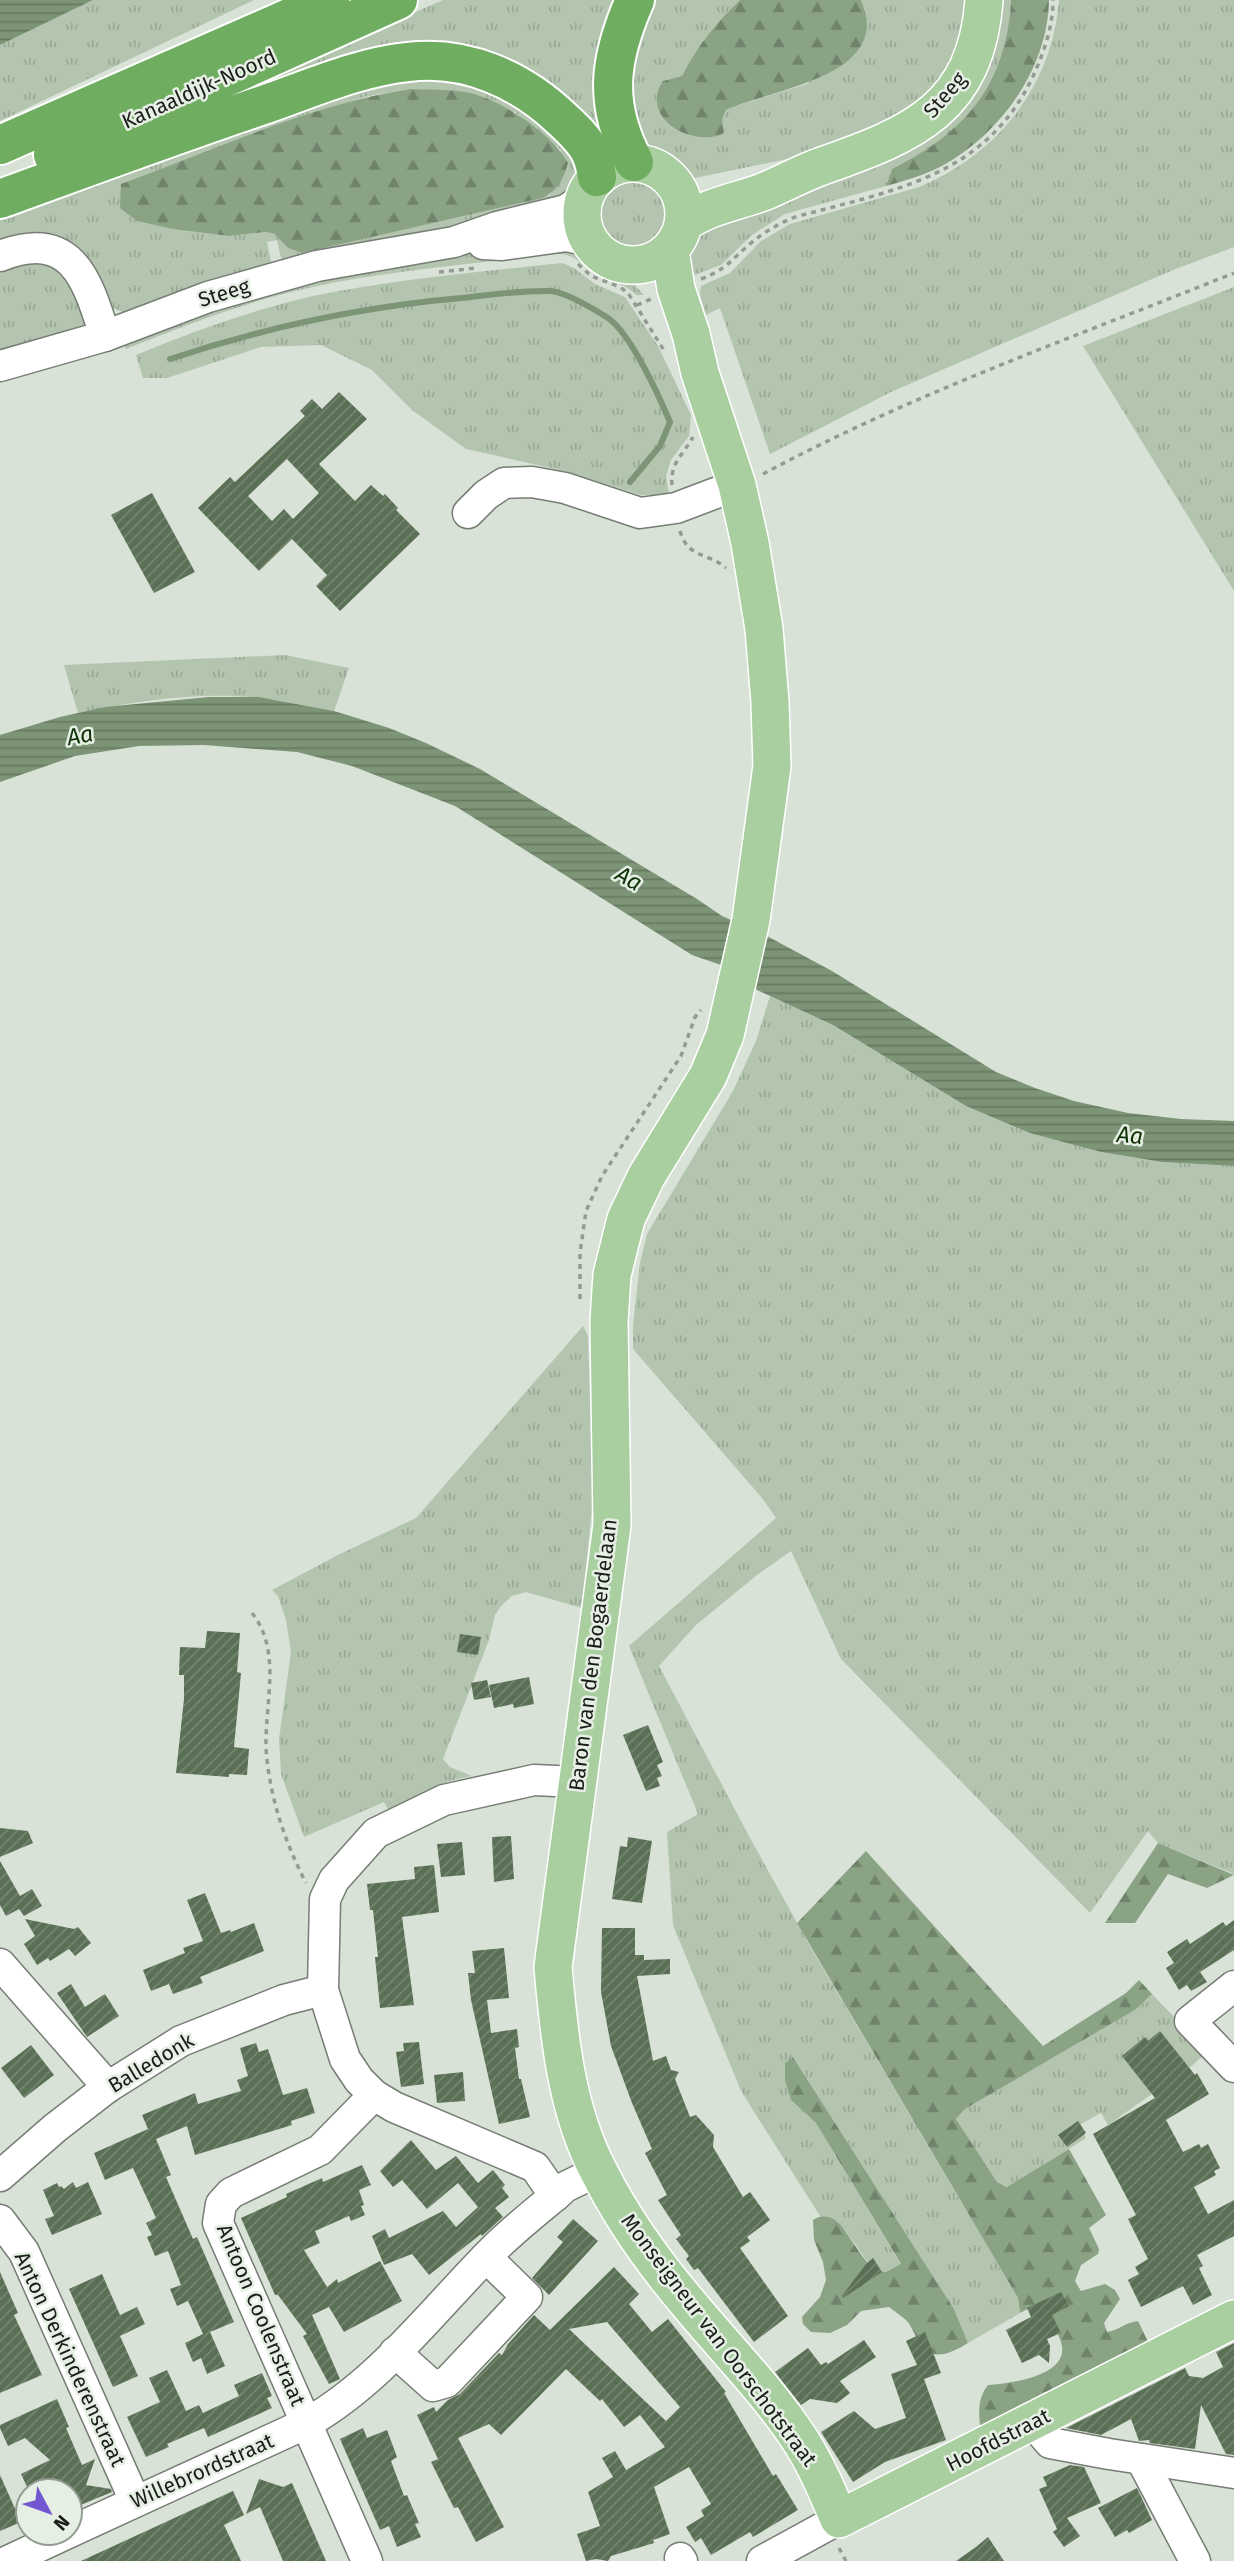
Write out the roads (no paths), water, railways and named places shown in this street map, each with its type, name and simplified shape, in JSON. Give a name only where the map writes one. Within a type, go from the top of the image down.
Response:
[{"type":"highway","points":[[0,145],[90,88],[267,0]]},
{"type":"highway","name":"Kanaaldijk-Noord","points":[[0,145],[330,0]]},
{"type":"highway","name":"Kanaaldijk-Noord","points":[[0,179],[398,0]]},
{"type":"highway","points":[[634,162],[622,141],[614,113],[613,83],[615,58],[622,31],[635,0]]},
{"type":"highway","points":[[0,199],[359,72],[408,62],[429,61],[480,69],[515,82],[543,101],[578,136],[592,155],[591,188]]},
{"type":"main road","name":"Steeg","points":[[677,236],[700,212],[860,154],[914,128],[936,112],[961,82],[974,58],[982,26],[984,0]]},
{"type":"main road","points":[[634,162],[656,168],[673,181],[683,201],[677,236],[653,261],[633,265],[584,253],[582,220],[591,188],[608,169],[634,162]]},
{"type":"main road","name":"Steeg","points":[[673,181],[696,185],[763,171],[819,167]]},
{"type":"main road","name":"Baron van den Bogaerdelaan","points":[[677,236],[676,289],[691,334],[684,367]]},
{"type":"main road","name":"Baron van den Bogaerdelaan","points":[[598,2171],[574,2108],[558,2021],[553,1966],[612,1525],[608,1321],[612,1275],[626,1219],[646,1177],[708,1076],[725,1035],[751,920],[772,766],[764,629],[750,543],[747,481],[684,367],[676,343],[654,298],[633,265]]},
{"type":"main road","name":"Monseigneur van Oorschotstraat","points":[[598,2171],[627,2220],[685,2300],[753,2379],[802,2442],[825,2483],[838,2531]]},
{"type":"main road","name":"Hoofdstraat","points":[[838,2531],[1032,2423],[1234,2319]]},
{"type":"street","name":"Steeg","points":[[0,366],[105,336],[208,297],[317,266],[454,242],[497,227],[566,210],[591,188]]},
{"type":"street","name":"Steeg","points":[[454,242],[502,245],[567,236],[584,253]]},
{"type":"street","points":[[0,256],[40,247],[56,251],[69,260],[90,289],[105,336]]},
{"type":"street","points":[[468,513],[486,495],[504,483],[532,482],[565,488],[640,513],[676,508],[747,481]]},
{"type":"street","points":[[577,1782],[534,1780],[444,1801],[376,1833],[346,1864],[325,1899],[323,1990],[345,2059],[359,2080],[374,2095],[394,2107],[536,2167],[555,2196],[565,2187],[598,2171]]},
{"type":"street","points":[[0,1964],[108,2087]]},
{"type":"street","points":[[1234,1986],[1190,2021],[1234,2067]]},
{"type":"street","name":"Balledonk","points":[[0,2176],[108,2087],[181,2041],[284,2000],[323,1990]]},
{"type":"street","name":"Antoon Coolenstraat","points":[[367,2561],[218,2223],[221,2204],[231,2193],[320,2150],[374,2095]]},
{"type":"street","name":"Willebrordstraat","points":[[84,2525],[307,2423],[334,2408],[395,2352],[486,2257],[555,2196]]},
{"type":"street","name":"Anton Derkinderenstraat","points":[[0,2220],[24,2252],[135,2501]]},
{"type":"street","points":[[395,2352],[433,2386],[447,2382],[527,2297],[486,2257]]},
{"type":"street","points":[[1032,2423],[1050,2443],[1145,2467],[1234,2473]]},
{"type":"street","points":[[1145,2467],[1195,2561]]},
{"type":"street","name":"Hoofdstraat","points":[[762,2561],[838,2531]]},
{"type":"street","name":"Willebrordstraat","points":[[8,2561],[37,2547]]},
{"type":"water","points":[[0,0],[93,0],[0,45]]},
{"type":"water","name":"Aa","points":[[209,697],[259,697],[334,711],[426,743],[480,769],[722,916],[765,935],[832,971],[996,1072],[1074,1101],[1128,1113],[1234,1121],[1234,1166],[1162,1162],[1101,1152],[1030,1133],[966,1106],[833,1025],[755,989],[721,965],[692,955],[455,806],[352,766],[297,752],[204,745],[139,746],[75,756],[0,782],[0,735],[105,707]]},
{"type":"waterway","points":[[170,359],[242,337],[350,313],[506,293],[557,292],[588,306],[617,326],[644,366],[670,422],[660,446],[630,482]]}]
